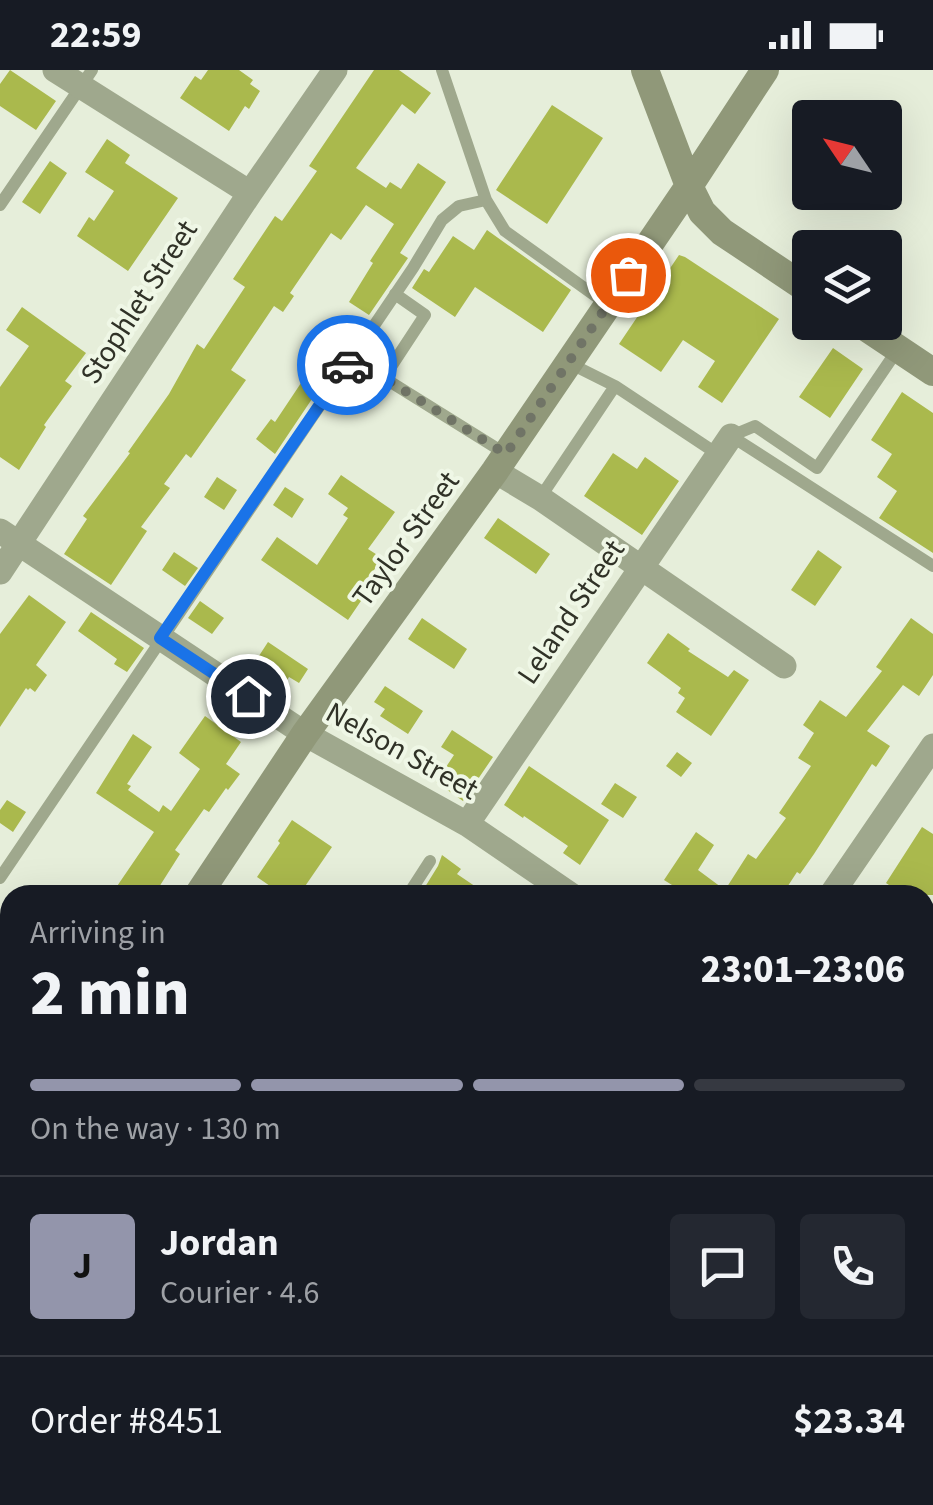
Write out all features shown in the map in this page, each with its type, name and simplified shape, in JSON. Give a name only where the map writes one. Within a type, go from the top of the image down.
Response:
[{"type":"main road","points":[[645,70],[702,212],[722,232],[792,278]]},
{"type":"main road","name":"Taylor Street","points":[[205,885],[305,734],[500,463],[765,70]]},
{"type":"main road","points":[[885,340],[933,372]]},
{"type":"street","points":[[55,70],[86,78],[250,194]]},
{"type":"street","name":"Stophlet Street","points":[[0,572],[9,538],[335,70]]},
{"type":"street","name":"Leland Street","points":[[467,824],[725,446]]},
{"type":"street","points":[[500,463],[540,498],[784,666]]},
{"type":"street","name":"Nelson Street","points":[[9,538],[305,734],[467,824],[556,885]]},
{"type":"street","points":[[838,885],[933,746]]},
{"type":"lane","points":[[442,70],[486,200],[505,231],[608,304]]},
{"type":"lane","points":[[0,205],[86,78]]},
{"type":"lane","points":[[0,878],[442,220],[459,206],[486,200]]},
{"type":"lane","points":[[383,379],[426,315],[395,294]]},
{"type":"lane","points":[[725,446],[755,426],[817,468],[898,349]]},
{"type":"lane","points":[[352,358],[500,463]]},
{"type":"lane","points":[[568,363],[725,446],[933,566]]},
{"type":"lane","points":[[540,498],[615,386]]},
{"type":"lane","points":[[415,885],[430,862]]},
{"type":"building","points":[[10,70],[56,101],[36,130],[0,106],[0,84]]},
{"type":"building","points":[[208,70],[239,70],[260,91],[229,131],[180,98],[195,76],[201,80]]},
{"type":"building","points":[[374,70],[399,70],[431,93],[415,114],[402,104],[356,168],[386,188],[390,182],[401,189],[418,163],[446,182],[400,253],[408,258],[369,315],[349,302],[394,224],[366,205],[341,240],[331,233],[290,293],[294,296],[283,312],[274,306],[231,370],[246,380],[191,458],[186,454],[164,484],[170,488],[141,527],[147,531],[111,585],[64,554],[87,519],[83,516],[130,453],[197,344],[204,349],[245,287],[233,279],[275,216],[282,221],[317,171],[309,166]]},
{"type":"building","points":[[552,105],[603,138],[547,224],[496,190]]},
{"type":"building","points":[[107,139],[130,155],[125,163],[178,198],[128,271],[77,236],[89,217],[94,221],[114,191],[85,172]]},
{"type":"building","points":[[50,161],[67,173],[40,214],[22,202]]},
{"type":"building","points":[[487,230],[571,290],[543,332],[475,287],[455,317],[412,288],[424,269],[429,272],[453,236],[474,250]]},
{"type":"building","points":[[679,255],[779,319],[722,403],[698,387],[715,361],[683,340],[661,372],[619,344]]},
{"type":"building","points":[[22,307],[86,353],[65,381],[72,386],[19,470],[0,457],[0,387],[29,346],[6,330]]},
{"type":"building","points":[[833,348],[863,369],[830,418],[799,397]]},
{"type":"building","points":[[301,383],[316,393],[275,454],[256,439],[271,419],[275,422]]},
{"type":"building","points":[[902,392],[933,413],[933,553],[879,518],[897,491],[877,477],[892,454],[871,440]]},
{"type":"building","points":[[613,453],[637,469],[645,457],[679,481],[642,535],[584,496]]},
{"type":"building","points":[[341,475],[395,512],[368,549],[382,558],[358,594],[363,598],[348,620],[261,560],[277,537],[317,565],[348,518],[343,515],[348,508],[328,494]]},
{"type":"building","points":[[217,477],[237,490],[224,510],[204,497]]},
{"type":"building","points":[[285,487],[304,499],[292,518],[273,505]]},
{"type":"building","points":[[498,518],[550,554],[536,574],[484,538]]},
{"type":"building","points":[[818,550],[842,567],[815,606],[791,590]]},
{"type":"building","points":[[174,552],[198,568],[185,586],[162,570]]},
{"type":"building","points":[[29,595],[66,622],[36,665],[47,675],[35,692],[26,688],[0,727],[0,634]]},
{"type":"building","points":[[200,601],[224,618],[212,634],[188,618]]},
{"type":"building","points":[[91,612],[144,648],[127,672],[114,664],[117,659],[78,631]]},
{"type":"building","points":[[422,618],[467,649],[454,669],[408,639]]},
{"type":"building","points":[[911,618],[933,634],[933,675],[919,696],[903,685],[867,731],[890,746],[876,767],[872,764],[800,874],[797,872],[789,885],[728,885],[748,854],[756,859],[786,818],[779,813],[811,766],[798,758],[814,733],[803,725],[820,700],[846,717],[882,671],[876,667]]},
{"type":"building","points":[[668,633],[728,677],[734,670],[749,680],[711,736],[676,712],[685,698],[678,693],[681,688],[647,663]]},
{"type":"building","points":[[268,642],[308,669],[299,683],[289,677],[286,682],[255,662]]},
{"type":"building","points":[[385,686],[423,711],[408,734],[380,716],[385,709],[374,702]]},
{"type":"building","points":[[205,716],[241,742],[226,764],[240,774],[209,812],[204,809],[175,850],[180,854],[160,885],[118,885],[154,832],[96,793],[133,734],[152,747],[127,784],[131,786],[128,790],[159,812],[163,805],[171,811],[200,769],[179,753]]},
{"type":"building","points":[[452,730],[493,757],[463,801],[436,782],[454,755],[441,747]]},
{"type":"building","points":[[677,752],[692,763],[681,777],[666,766]]},
{"type":"building","points":[[529,766],[609,820],[580,865],[563,853],[568,846],[504,805]]},
{"type":"building","points":[[615,783],[637,797],[623,818],[601,804]]},
{"type":"building","points":[[7,800],[26,812],[13,832],[0,823],[0,810]]},
{"type":"building","points":[[292,820],[332,847],[306,885],[269,885],[257,877]]},
{"type":"building","points":[[922,827],[933,834],[933,885],[886,883]]},
{"type":"building","points":[[696,832],[714,845],[698,870],[718,885],[672,885],[664,880]]},
{"type":"building","points":[[442,855],[461,869],[457,874],[473,885],[426,885]]},
{"type":"way so far","points":[[347,365],[352,358],[506,454],[628,275]]},
{"type":"route","points":[[248,696],[160,638],[347,365]]}]
